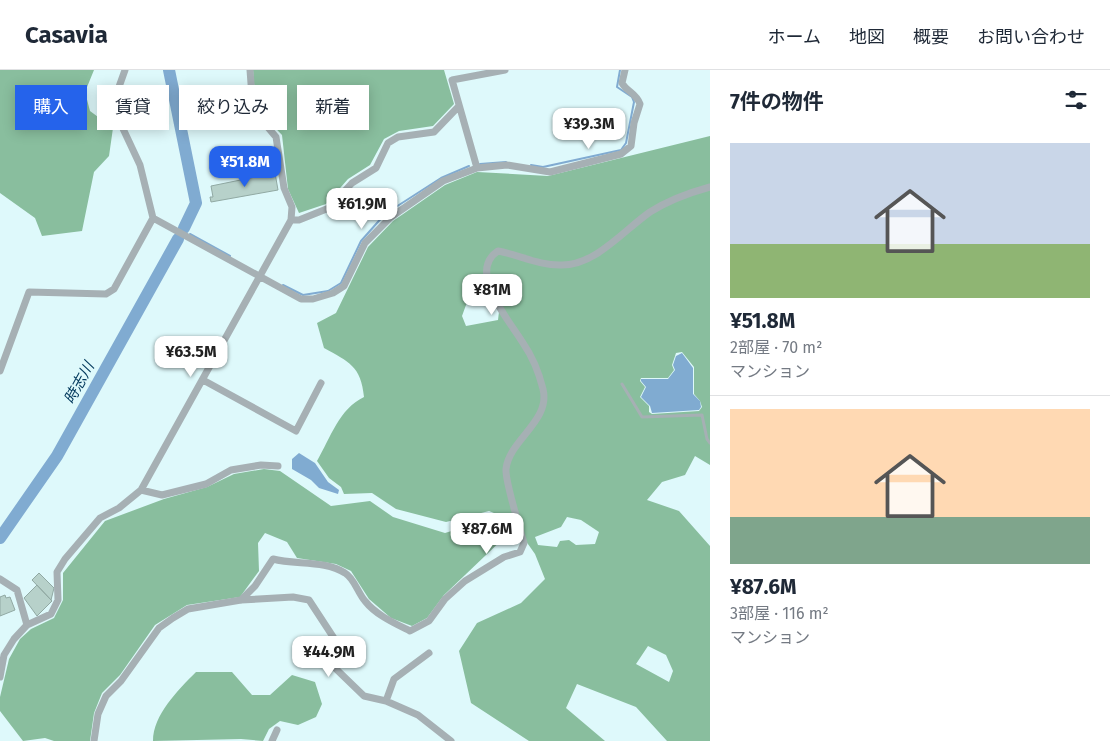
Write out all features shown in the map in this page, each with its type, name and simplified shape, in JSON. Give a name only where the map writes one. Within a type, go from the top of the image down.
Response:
[{"type":"street","points":[[0,371],[2,359],[30,292],[106,294],[114,289],[153,218],[140,165],[118,118],[115,98],[125,70]]},
{"type":"street","points":[[0,677],[4,656],[14,639],[27,625],[51,614],[58,600],[57,572],[65,559],[100,518],[120,508],[141,490],[291,220],[292,207],[284,188],[276,137],[253,110],[250,70]]},
{"type":"street","points":[[477,168],[452,80],[505,70]]},
{"type":"street","points":[[153,218],[300,299],[313,299],[333,293],[344,286],[364,243],[391,217],[443,181],[477,168],[507,166],[550,172],[621,154],[631,146],[634,123],[640,104],[637,95],[625,88],[622,82],[625,70]]},
{"type":"street","points":[[291,220],[299,220],[329,208],[352,183],[376,168],[388,142],[398,137],[434,132],[460,106]]},
{"type":"street","points":[[241,600],[255,586],[267,564],[273,559],[287,563],[334,568],[347,574],[366,603],[387,620],[410,631],[429,621],[445,599],[465,581],[504,557],[520,552],[524,543],[506,471],[510,453],[536,420],[543,405],[544,391],[524,345],[491,294],[487,282],[488,262],[491,256],[498,251],[522,259],[562,265],[580,262],[596,254],[650,212],[675,198],[710,187]]},
{"type":"street","points":[[203,380],[296,431],[320,383]]},
{"type":"street","points":[[141,490],[162,495],[206,484],[231,470],[261,465],[278,466]]},
{"type":"street","points":[[0,579],[17,590],[27,625]]},
{"type":"street","points":[[94,741],[98,714],[106,696],[121,681],[159,628],[188,608],[241,600],[293,597],[309,600],[314,611],[343,652],[335,668],[364,696],[386,702],[418,715],[451,741]]},
{"type":"street","points":[[386,702],[394,679],[430,653]]},
{"type":"street","points":[[272,741],[277,730]]},
{"type":"lane","points":[[622,384],[642,416],[702,416],[707,439],[710,443]]},
{"type":"green space","points":[[0,70],[94,70],[87,87],[87,85],[15,85],[15,130],[87,130],[87,100],[90,111],[97,116],[97,130],[113,130],[109,156],[94,172],[82,231],[42,236],[35,218],[0,193]]},
{"type":"green space","points":[[253,70],[444,70],[454,104],[433,126],[399,131],[384,139],[370,165],[348,179],[326,204],[299,213],[288,189],[282,135],[277,130],[287,130],[287,85],[254,85]]},
{"type":"green space","points":[[710,136],[710,465],[695,456],[685,475],[662,482],[647,500],[679,511],[710,546],[710,741],[667,741],[636,707],[577,684],[566,708],[605,741],[529,741],[471,703],[459,651],[477,623],[521,603],[545,579],[535,554],[511,520],[489,511],[446,522],[396,509],[372,493],[344,494],[341,487],[329,478],[317,461],[342,416],[355,402],[364,397],[357,372],[347,361],[324,348],[317,323],[336,313],[368,247],[393,221],[445,185],[477,172],[548,176]],"holes":[[[470,294],[500,303],[498,320],[466,326],[462,316]],[[682,352],[694,367],[694,394],[702,407],[699,411],[652,414],[649,412],[649,406],[640,397],[645,387],[640,381],[641,378],[668,378],[674,370],[672,365],[676,353]],[[567,517],[581,520],[599,532],[595,544],[576,545],[569,540],[560,541],[557,547],[538,545],[535,537],[561,527]],[[648,646],[666,655],[673,671],[669,682],[636,664]]]},
{"type":"green space","points":[[264,469],[280,471],[331,506],[370,501],[393,517],[445,533],[490,519],[504,525],[507,535],[444,595],[427,618],[412,626],[391,618],[369,599],[351,571],[336,564],[297,558],[287,542],[265,533],[258,543],[259,571],[240,597],[187,605],[155,625],[120,675],[102,693],[94,713],[90,741],[54,741],[45,738],[23,741],[0,711],[0,697],[9,659],[20,639],[31,629],[54,618],[63,600],[63,573],[105,521],[164,499],[207,487],[234,474]]},
{"type":"green space","points":[[196,672],[232,672],[252,695],[270,695],[292,675],[315,682],[322,704],[316,717],[298,725],[280,721],[269,729],[263,741],[241,739],[153,741],[154,731],[162,712],[174,695]]},
{"type":"water","points":[[682,353],[693,368],[693,394],[700,401],[701,407],[699,410],[652,413],[650,406],[641,397],[646,387],[641,379],[668,379],[675,370],[673,365],[676,356]]},
{"type":"water","points":[[299,453],[315,463],[328,482],[339,490],[338,494],[319,488],[311,480],[292,469],[292,459]]},
{"type":"building","points":[[275,173],[278,190],[211,202],[210,197],[213,197],[211,186]]},
{"type":"building","points":[[39,573],[54,588],[51,600],[32,580]]},
{"type":"building","points":[[37,585],[52,601],[37,616],[24,598]]},
{"type":"building","points":[[5,595],[6,598],[10,597],[15,610],[0,616],[0,597]]},
{"type":"waterway","name":"時志川","points":[[169,70],[196,203],[184,228]]},
{"type":"waterway","points":[[531,165],[543,167],[621,150],[626,143],[634,102],[632,97],[617,87],[620,70]]},
{"type":"waterway","points":[[480,164],[506,162]]},
{"type":"waterway","points":[[283,285],[303,295],[328,291],[341,283],[361,241],[385,214],[441,178],[469,166]]},
{"type":"waterway","points":[[190,234],[230,256]]},
{"type":"waterway","name":"時志川","points":[[0,538],[57,456],[178,239]]}]
